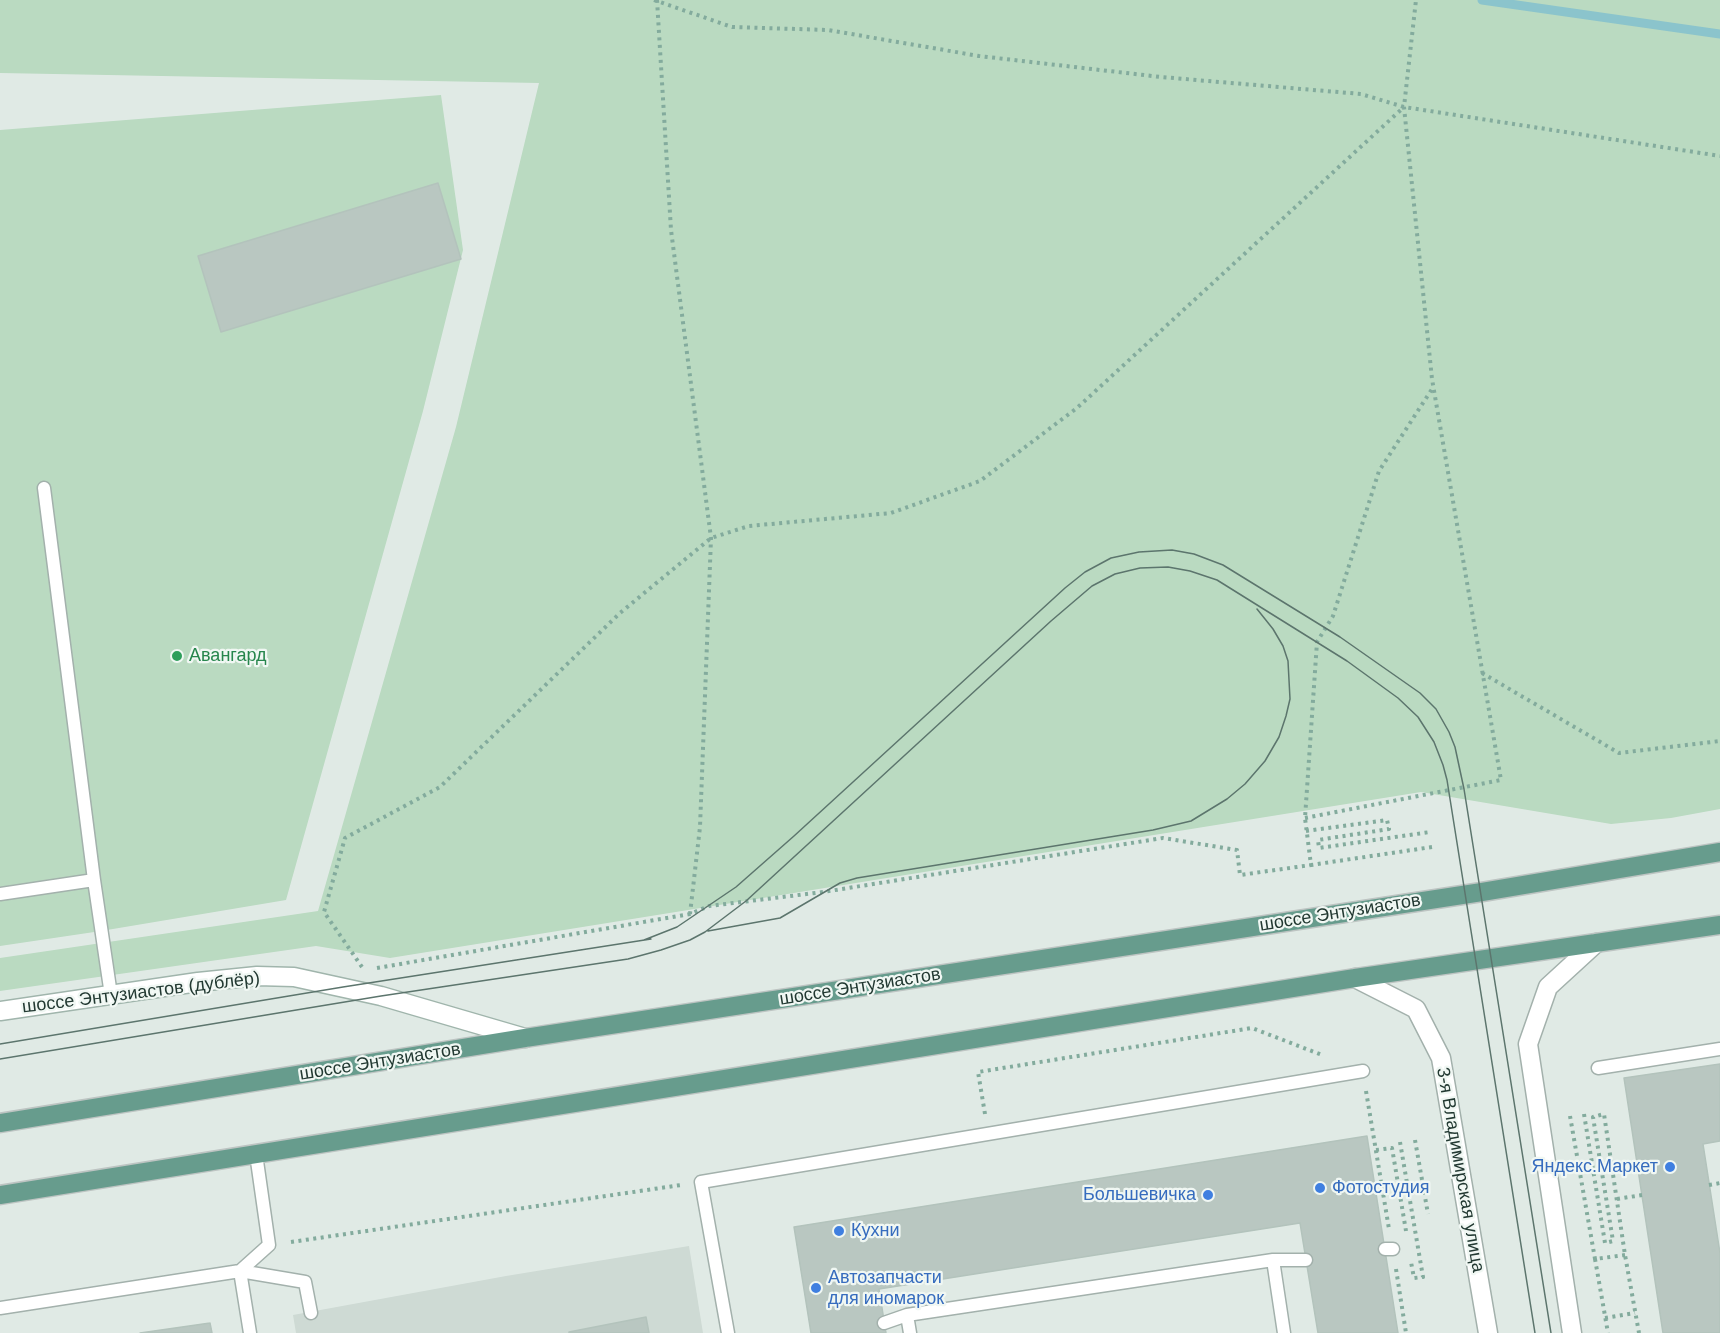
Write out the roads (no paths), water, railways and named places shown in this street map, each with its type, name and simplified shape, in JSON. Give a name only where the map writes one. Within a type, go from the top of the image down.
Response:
[{"type":"main road","name":"шоссе Энтузиастов","points":[[0,1123],[525,1038],[1482,892],[1720,852]]},
{"type":"main road","points":[[0,1195],[1355,978],[1720,924]]},
{"type":"street","points":[[1572,1333],[1528,1044],[1548,987],[1596,943]]},
{"type":"street","name":"шоссе Энтузиастов (дублёр)","points":[[0,1011],[198,982],[257,976],[294,977],[381,996],[525,1038]]},
{"type":"street","name":"3-я Владимирская улица","points":[[1355,978],[1416,1009],[1441,1058],[1488,1333]]},
{"type":"lane","points":[[44,488],[111,995]]},
{"type":"lane","points":[[0,894],[94,880]]},
{"type":"lane","points":[[1598,1068],[1720,1049]]},
{"type":"lane","points":[[728,1333],[701,1182],[1363,1071]]},
{"type":"lane","points":[[240,1270],[269,1245],[256,1154]]},
{"type":"lane","points":[[1273,1260],[1284,1333]]},
{"type":"lane","points":[[884,1323],[907,1315],[1273,1260],[1306,1260]]},
{"type":"lane","points":[[240,1270],[250,1333]]},
{"type":"lane","points":[[0,1308],[240,1270],[305,1282],[311,1313]]},
{"type":"lane","points":[[907,1315],[910,1333]]},
{"type":"waterway","points":[[1482,0],[1720,34]]},
{"type":"tram line","points":[[644,940],[677,927],[736,887],[1085,572],[1111,558],[1139,552],[1172,550],[1194,554],[1223,565],[1340,637],[1420,693],[1436,709],[1449,732],[1455,747],[1464,789],[1551,1333]]},
{"type":"tram line","points":[[0,1059],[381,996],[628,959],[690,940],[705,932],[746,901],[1092,586],[1115,574],[1140,568],[1168,567],[1217,580],[1347,661],[1398,698],[1418,717],[1434,742],[1447,780],[1535,1333]]},
{"type":"tram line","points":[[708,931],[780,918],[840,883],[857,878],[1153,830],[1191,821],[1227,799],[1245,784],[1265,761],[1279,737],[1286,716],[1290,699],[1288,661],[1283,646],[1273,629],[1257,609]]},
{"type":"tram line","points":[[0,1044],[651,939]]},
{"type":"place","name":"Авангард","points":[[177,656]]},
{"type":"place","name":"Яндекс.Маркет","points":[[1670,1167]]},
{"type":"place","name":"Фотостудия","points":[[1320,1188]]},
{"type":"place","name":"Большевичка","points":[[1208,1195]]},
{"type":"place","name":"Кухни","points":[[839,1231]]},
{"type":"place","name":"Автозапчасти для иномарок","points":[[816,1288]]}]
